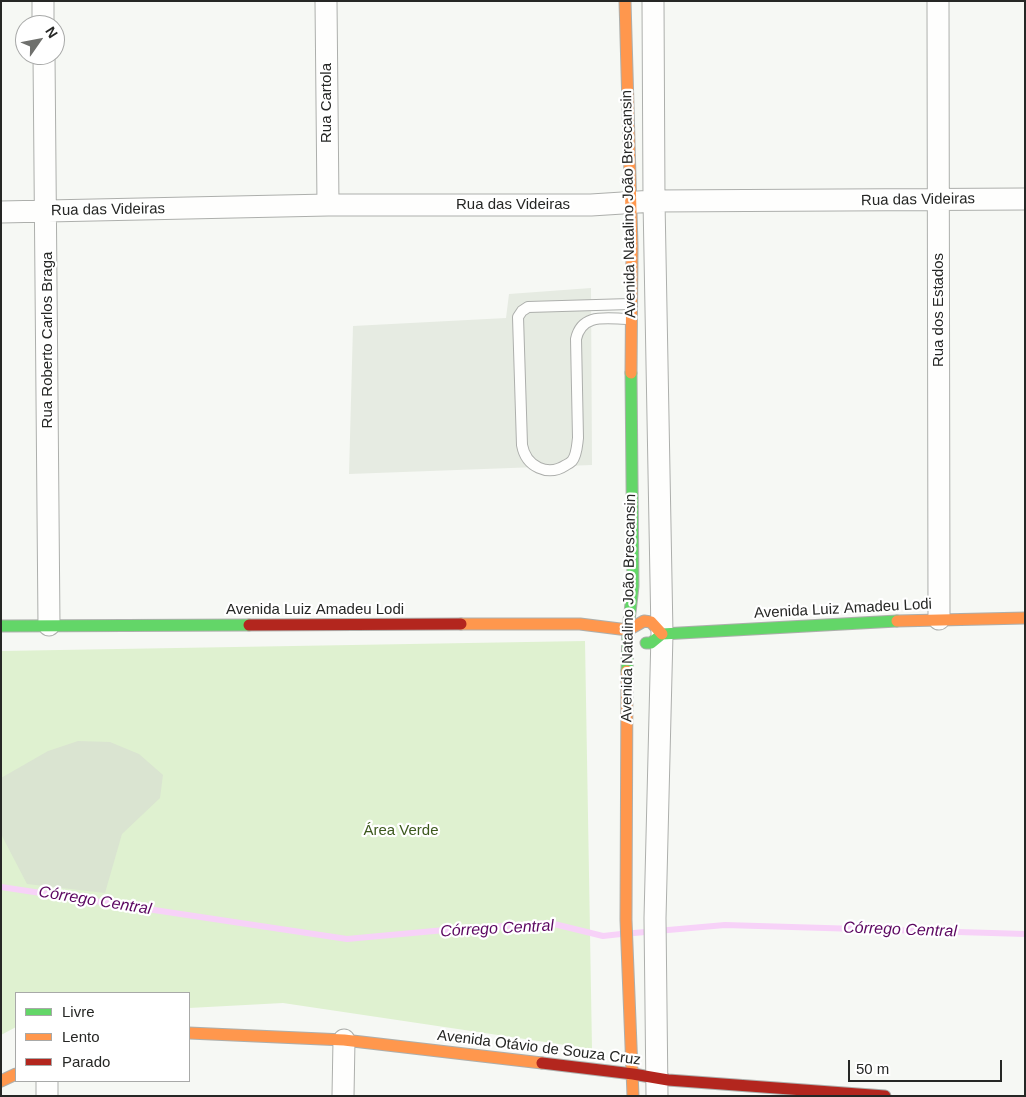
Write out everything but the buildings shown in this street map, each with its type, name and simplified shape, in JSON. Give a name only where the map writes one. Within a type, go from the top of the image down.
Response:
[{"type":"street","points":[[43,1],[44,15]]},
{"type":"street","name":"Rua Cartola","points":[[326,1],[328,206]]},
{"type":"street","name":"Avenida Natalino João Brescansin","points":[[625,1],[632,247],[633,586],[628,630],[626,920],[633,1096]]},
{"type":"street","name":"Avenida Natalino João Brescansin","points":[[653,1],[654,201],[662,634],[655,918],[658,1024],[657,1087]]},
{"type":"street","name":"Rua dos Estados","points":[[938,1],[939,619]]},
{"type":"street","name":"Rua Roberto Carlos Braga","points":[[44,65],[47,211],[49,625]]},
{"type":"street","name":"Rua das Videiras","points":[[1,212],[328,206],[591,205],[654,201],[1025,199]]},
{"type":"street","name":"Avenida Luiz Amadeu Lodi","points":[[628,630],[634,638],[643,643],[651,643],[662,634],[939,619],[1025,618]]},
{"type":"street","name":"Avenida Luiz Amadeu Lodi","points":[[1,626],[580,624],[628,630],[644,621],[651,622],[662,634]]},
{"type":"street","name":"Avenida Otávio de Souza Cruz","points":[[190,1033],[344,1040],[633,1074],[657,1087],[668,1080],[885,1096]]},
{"type":"street","points":[[343,1096],[344,1040]]},
{"type":"street","points":[[1,1081],[15,1074]]},
{"type":"street","points":[[47,1082],[47,1096]]},
{"type":"lane","points":[[631,304],[528,307],[518,317],[522,446],[526,458],[542,470],[549,472],[559,470],[572,461],[576,453],[578,438],[576,339],[578,331],[586,321],[631,319]]},
{"type":"shaded area","points":[[591,288],[592,465],[349,474],[353,326],[506,318],[509,294]]},
{"type":"green space","name":"Área Verde","points":[[585,641],[592,1049],[283,1003],[190,1008],[190,992],[15,992],[15,1028],[1,1035],[1,651]]},
{"type":"waterway","name":"Córrego Central","points":[[1,887],[347,939],[550,923],[603,936],[621,934]]},
{"type":"waterway","name":"Córrego Central","points":[[634,933],[725,925],[1025,934]]},
{"type":"traffic: fast","points":[[627,671],[628,630],[633,586],[631,373]]},
{"type":"traffic: fast","points":[[646,643],[651,643],[662,634],[897,621]]},
{"type":"traffic: fast","points":[[1,626],[249,625]]},
{"type":"traffic: slow","points":[[625,1],[632,247],[631,373]]},
{"type":"traffic: slow","points":[[897,621],[1025,618]]},
{"type":"traffic: slow","points":[[461,624],[580,624],[628,630],[644,621],[651,622],[662,634]]},
{"type":"traffic: slow","points":[[627,671],[626,920],[633,1096]]},
{"type":"traffic: slow","points":[[190,1033],[344,1040],[542,1063]]},
{"type":"traffic: slow","points":[[1,1081],[15,1074]]},
{"type":"traffic: jam","points":[[249,625],[461,624]]},
{"type":"traffic: jam","points":[[542,1063],[668,1080],[885,1096]]}]
